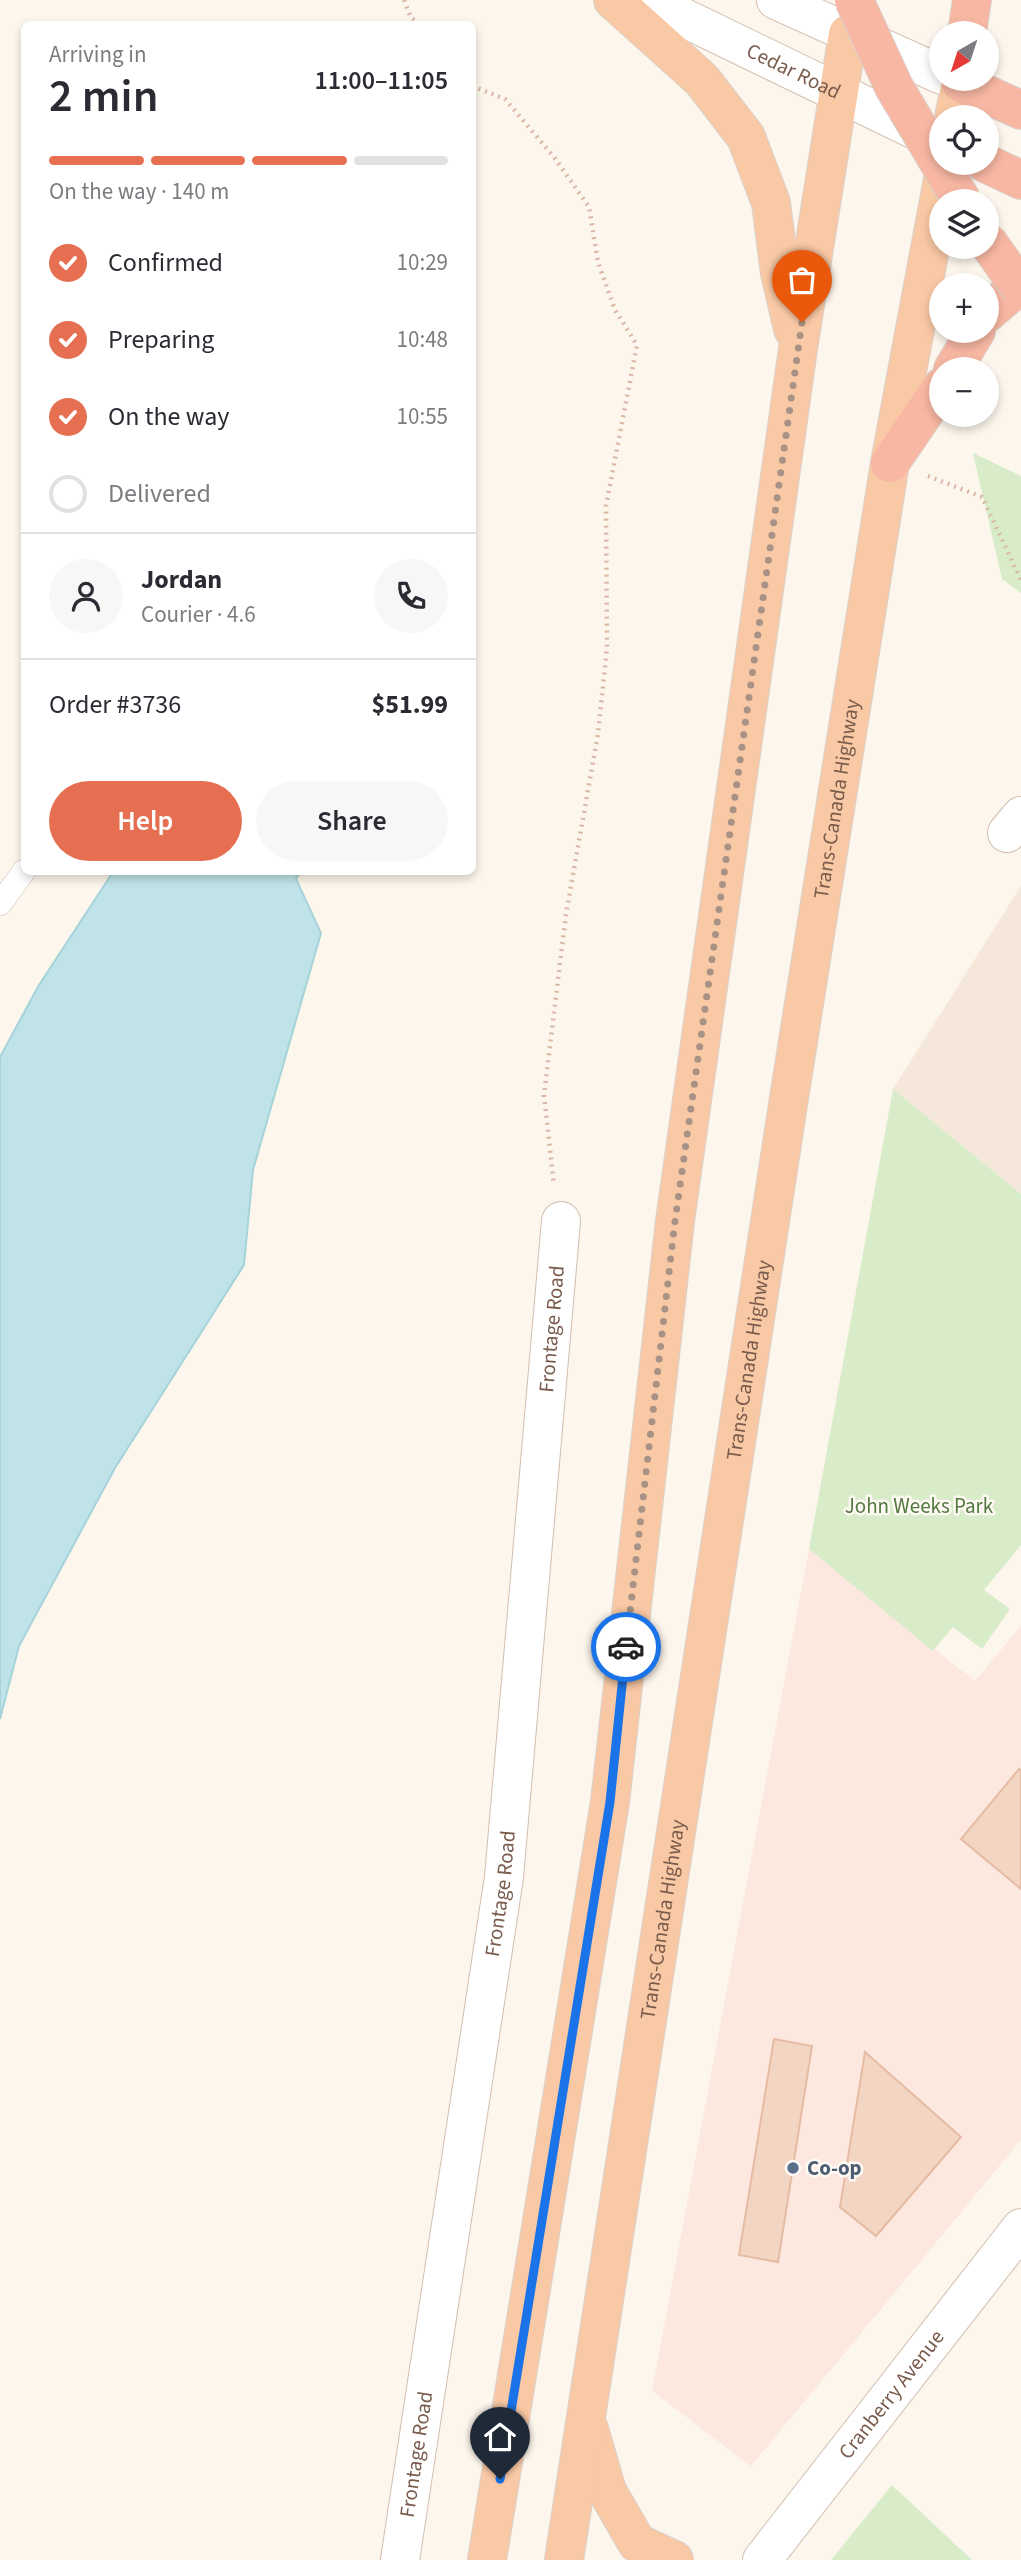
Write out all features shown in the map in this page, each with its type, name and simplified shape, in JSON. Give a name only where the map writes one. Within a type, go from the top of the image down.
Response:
[{"type":"highway","points":[[613,0],[702,80],[746,136],[771,202],[780,272],[798,349]]},
{"type":"highway","points":[[969,21],[972,0]]},
{"type":"highway","points":[[487,2560],[610,1802],[675,1221],[798,349],[852,11]]},
{"type":"highway","points":[[852,11],[955,189]]},
{"type":"highway","points":[[966,91],[1021,110]]},
{"type":"highway","points":[[999,170],[1021,180]]},
{"type":"highway","name":"Trans-Canada Highway","points":[[564,2560],[890,463],[944,175]]},
{"type":"highway","points":[[999,257],[1021,286],[999,303]]},
{"type":"highway","points":[[890,463],[929,406]]},
{"type":"highway","points":[[585,2414],[607,2491],[638,2543],[674,2560]]},
{"type":"street","name":"Cedar Road","points":[[647,0],[929,136]]},
{"type":"street","points":[[776,0],[852,11],[929,68]]},
{"type":"street","name":"Frontage Road","points":[[400,2560],[504,1877],[561,1221]]},
{"type":"street","name":"Cranberry Avenue","points":[[762,2560],[1018,2238]]},
{"type":"path","points":[[404,0],[411,18],[415,21]]},
{"type":"path","points":[[476,88],[505,99],[554,158],[589,207],[598,262],[610,298],[637,345],[606,506],[606,661],[598,734],[566,914],[544,1095],[548,1151],[561,1221]]},
{"type":"path","points":[[890,463],[982,497],[1021,580]]},
{"type":"shaded area","points":[[1021,886],[1021,1194],[893,1089]]},
{"type":"shaded area","points":[[809,1549],[975,1681],[1021,1626],[1021,2140],[751,2466],[652,2391]]},
{"type":"green space","points":[[973,453],[1021,476],[1021,593],[1002,579]]},
{"type":"green space","name":"John Weeks Park","points":[[893,1089],[1021,1194],[1021,1545],[984,1590],[1010,1609],[982,1649],[953,1627],[933,1651],[809,1549]]},
{"type":"green space","points":[[892,2485],[972,2560],[831,2560]]},
{"type":"water","points":[[111,875],[298,875],[296,879],[321,933],[253,1170],[244,1265],[115,1468],[19,1646],[0,1719],[0,1057],[39,985]]},
{"type":"building","points":[[1019,1769],[1021,1771],[1021,1889],[961,1839]]},
{"type":"building","points":[[774,2039],[812,2046],[778,2262],[739,2255]]},
{"type":"building","points":[[865,2052],[961,2137],[876,2236],[840,2207]]},
{"type":"way so far","points":[[626,1647],[675,1221],[802,322]]},
{"type":"place","name":"Co-op","points":[[793,2168]]},
{"type":"route","points":[[500,2479],[610,1802],[626,1647]]}]
